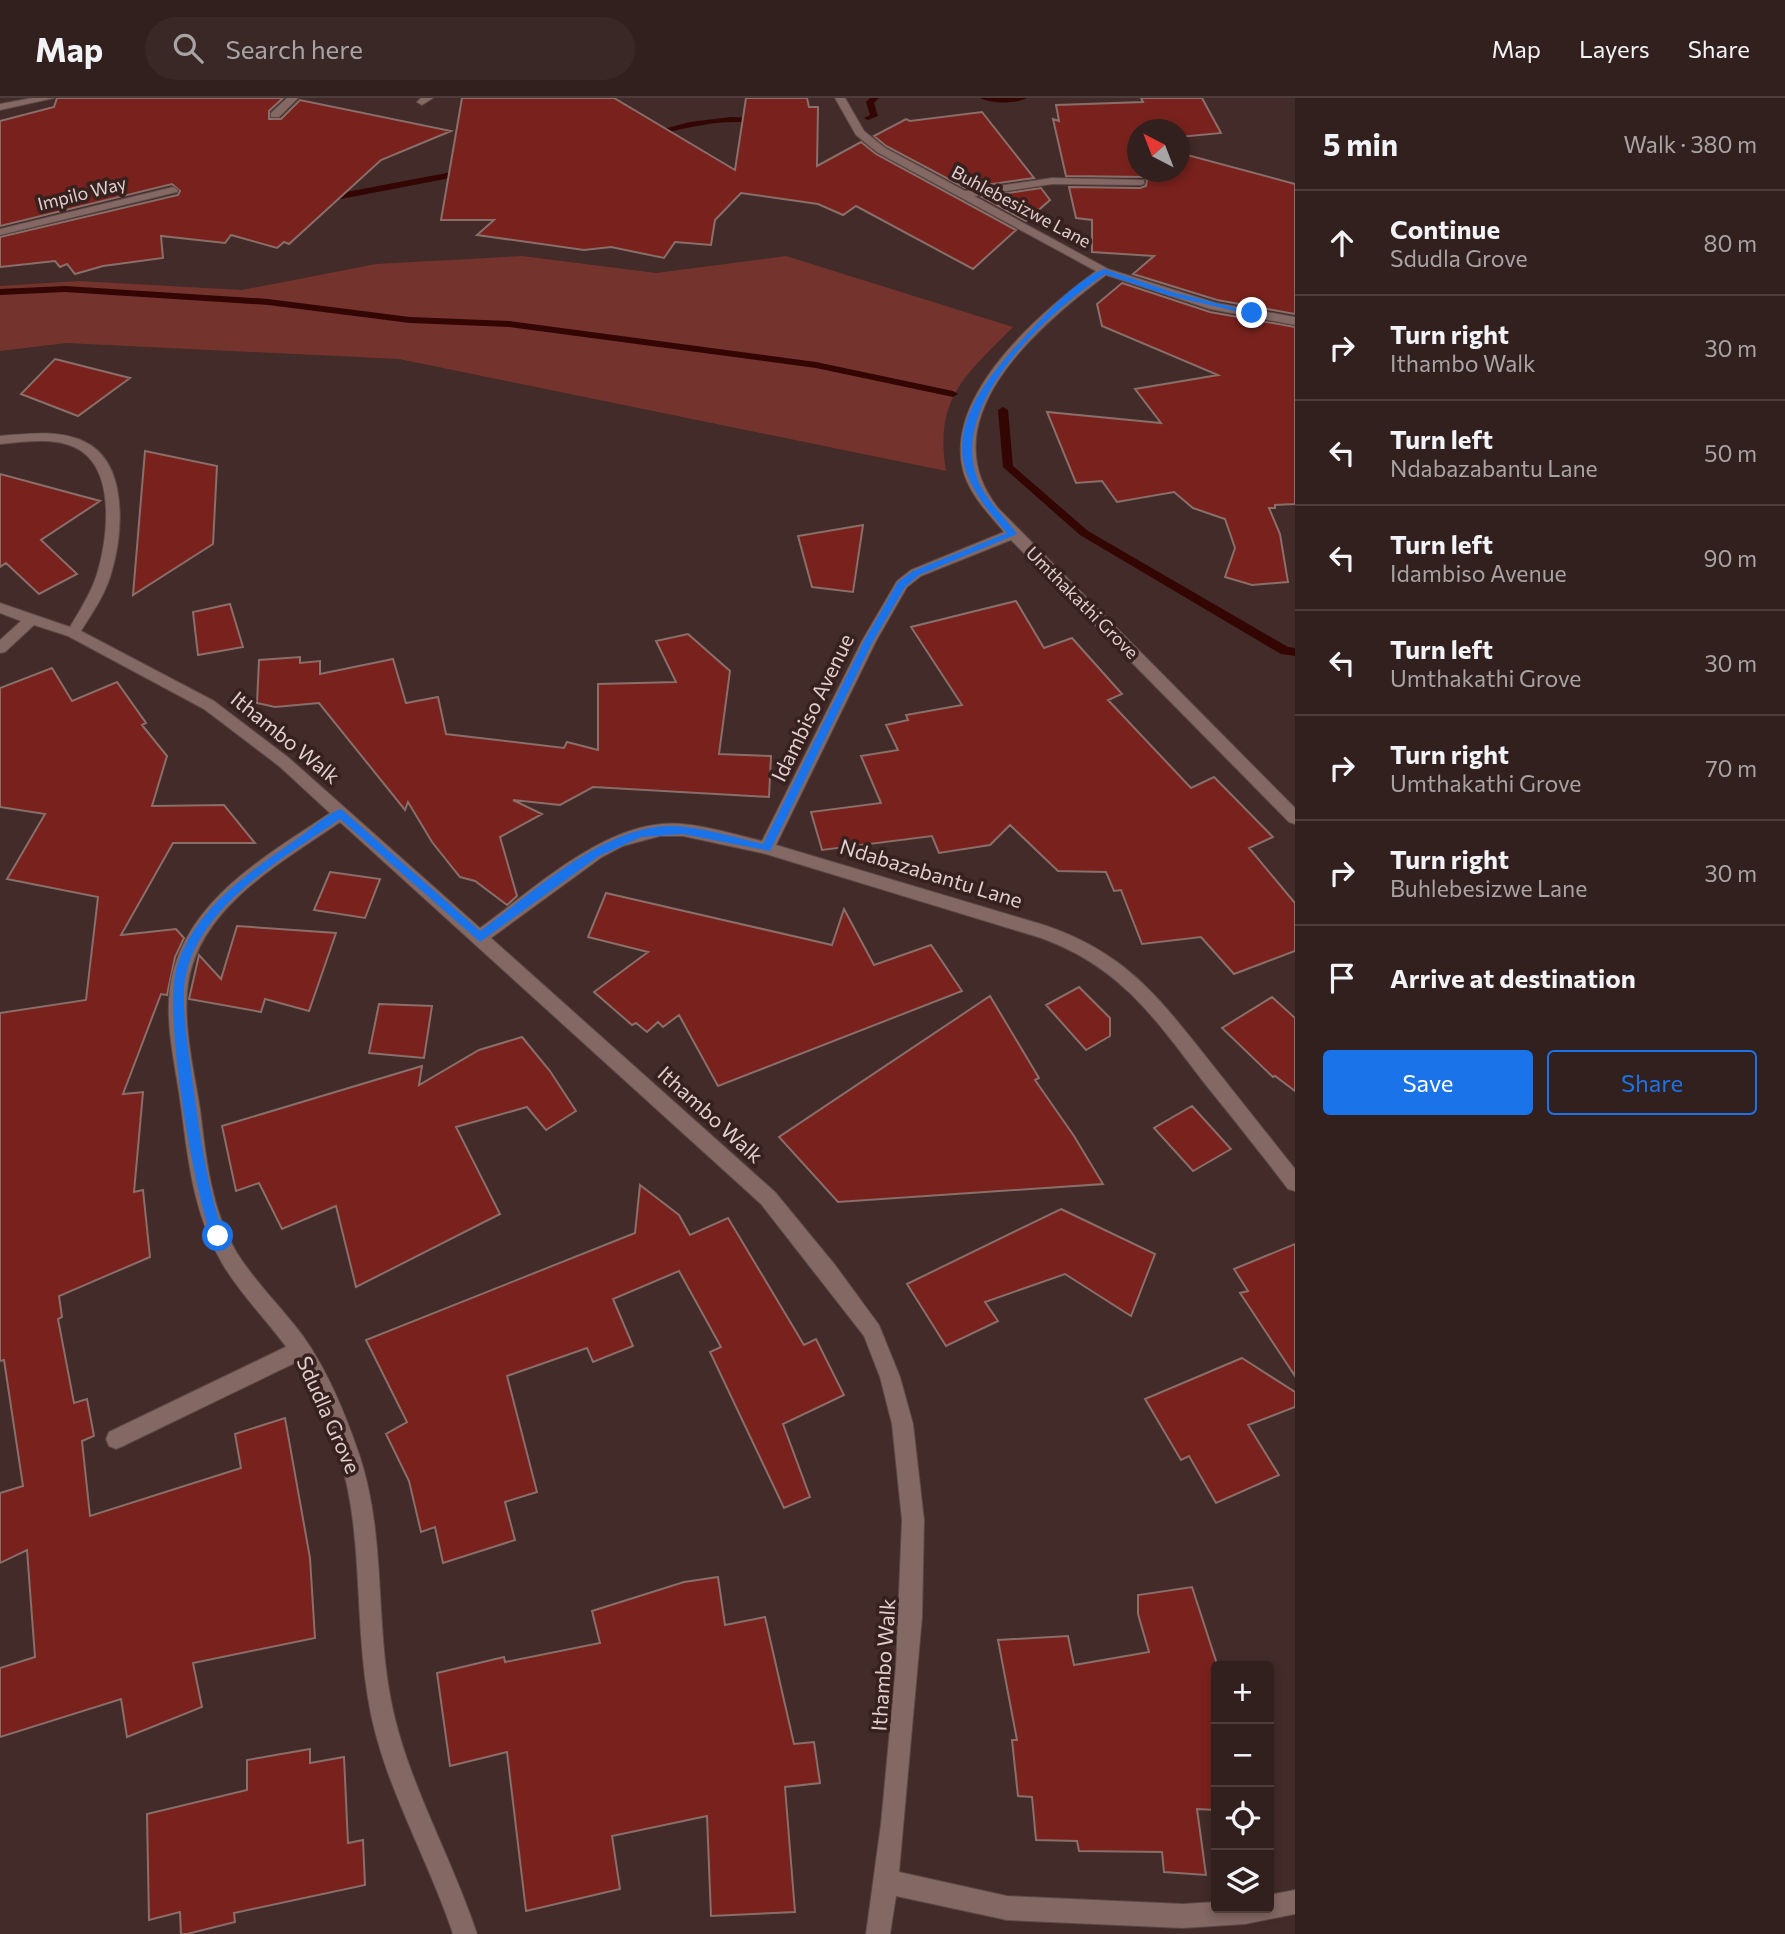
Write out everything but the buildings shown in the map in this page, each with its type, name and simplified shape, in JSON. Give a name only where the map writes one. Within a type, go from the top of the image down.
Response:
[{"type":"street","points":[[0,107],[49,98]]},
{"type":"street","points":[[275,115],[293,98]]},
{"type":"street","name":"Buhlebesizwe Lane","points":[[841,98],[860,133],[881,150],[1104,271],[1214,306],[1295,320]]},
{"type":"street","points":[[961,195],[1052,181],[1127,182]]},
{"type":"street","name":"Impilo Way","points":[[0,232],[173,190]]},
{"type":"street","name":"Umthakathi Grove","points":[[1104,271],[1067,296],[988,383],[972,418],[967,449],[972,478],[988,505],[1013,534],[1295,818]]},
{"type":"street","points":[[0,440],[50,438],[70,441],[88,449],[103,464],[110,486],[106,567],[92,601],[73,633]]},
{"type":"street","name":"Idambiso Avenue","points":[[766,848],[869,641],[902,584],[916,573],[1013,534]]},
{"type":"street","name":"Ithambo Walk","points":[[0,607],[73,633],[209,705],[284,762],[768,1198],[821,1262],[871,1330],[892,1384],[906,1451],[915,1524],[911,1625],[887,1882],[878,1934]]},
{"type":"street","points":[[0,648],[32,619]]},
{"type":"street","name":"Sdudla Grove","points":[[341,813],[246,880],[206,921],[182,965],[178,989],[182,1045],[207,1205],[218,1236],[229,1258],[300,1350],[328,1403],[361,1495],[379,1699],[392,1749],[465,1934]]},
{"type":"street","name":"Ndabazabantu Lane","points":[[480,937],[596,853],[641,833],[683,830],[766,848],[1044,932],[1099,957],[1147,996],[1295,1183]]},
{"type":"street","points":[[116,1439],[300,1350]]},
{"type":"street","points":[[887,1882],[1007,1908],[1183,1916],[1230,1913]]},
{"type":"street","points":[[1274,1907],[1295,1902]]},
{"type":"shaded area","points":[[522,256],[656,273],[786,256],[1013,327],[981,359],[957,389],[945,424],[946,471],[399,359],[66,343],[0,351],[0,286],[79,281],[242,290],[376,264]]},
{"type":"waterway","points":[[868,118],[874,116],[870,102],[875,98]]},
{"type":"waterway","points":[[984,98],[1023,98]]},
{"type":"waterway","points":[[648,134],[717,120],[759,120]]},
{"type":"waterway","points":[[326,195],[341,196],[468,172]]},
{"type":"waterway","points":[[0,292],[65,289],[268,302],[410,320],[509,324],[816,365],[953,394]]},
{"type":"waterway","points":[[1003,410],[1008,467],[1084,533],[1285,651],[1295,652]]},
{"type":"route","points":[[218,1236],[207,1205],[196,1148],[182,1045],[178,989],[182,965],[194,939],[206,921],[246,880],[341,813],[480,937],[574,867],[618,841],[641,833],[683,830],[766,848],[869,641],[902,584],[916,573],[1013,534],[988,505],[968,466],[968,435],[972,418],[988,383],[1002,366],[1067,296],[1104,271],[1214,306],[1252,313]]}]
